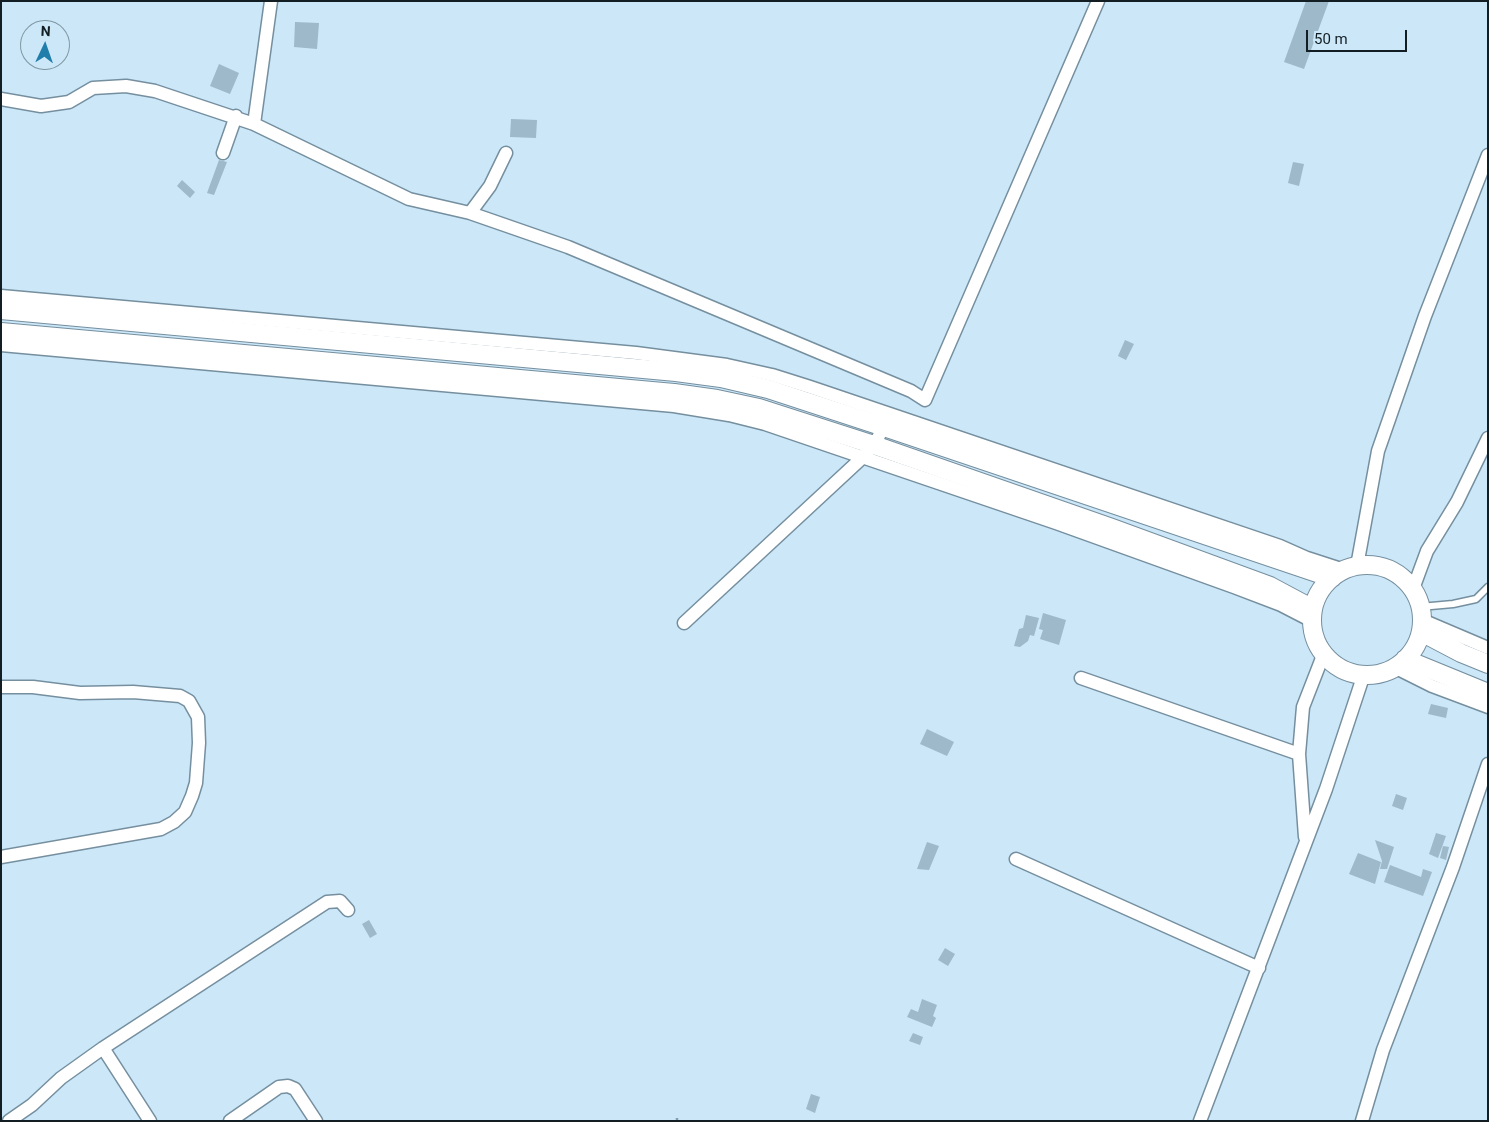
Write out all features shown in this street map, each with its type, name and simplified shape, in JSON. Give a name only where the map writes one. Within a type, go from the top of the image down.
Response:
[{"type":"main road","points":[[1,310],[676,372],[721,378],[887,420],[1345,571]]},
{"type":"main road","points":[[1,332],[674,393],[759,408],[868,451],[1112,528],[1261,583],[1313,615]]},
{"type":"main road","points":[[1368,565],[1388,569],[1406,581],[1413,589],[1421,619],[1415,646],[1400,663],[1380,672],[1364,674],[1338,665],[1324,653],[1315,638],[1313,615],[1320,591],[1345,571],[1368,565]]},
{"type":"main road","points":[[1421,619],[1461,653],[1488,664]]},
{"type":"main road","points":[[1400,663],[1488,693]]},
{"type":"street","points":[[254,124],[271,1]]},
{"type":"street","points":[[1,99],[41,106],[69,102],[94,88],[126,86],[155,91],[236,116],[409,198],[470,213],[568,247],[911,391],[924,400],[1098,1]]},
{"type":"street","points":[[223,154],[236,116]]},
{"type":"street","points":[[470,213],[490,186],[506,153]]},
{"type":"street","points":[[1345,571],[1378,451],[1425,316],[1488,156]]},
{"type":"street","points":[[1,296],[686,358],[772,375],[887,420],[868,451],[684,623]]},
{"type":"street","points":[[1,345],[674,406],[730,415],[868,451]]},
{"type":"street","points":[[1413,589],[1427,551],[1457,502],[1488,438]]},
{"type":"street","points":[[1421,619],[1488,648]]},
{"type":"street","points":[[1305,840],[1299,754],[1303,707],[1324,653]]},
{"type":"street","points":[[1400,663],[1432,686],[1488,707]]},
{"type":"street","points":[[1200,1121],[1305,840],[1326,789],[1364,674]]},
{"type":"street","points":[[1082,678],[1299,754]]},
{"type":"street","points":[[1,687],[33,687],[80,692],[133,692],[180,696],[189,701],[198,717],[199,743],[196,783],[192,796],[185,812],[174,822],[161,829],[1,857]]},
{"type":"street","points":[[1362,1121],[1383,1050],[1452,867],[1488,764]]},
{"type":"street","points":[[1016,859],[1258,968]]},
{"type":"street","points":[[9,1121],[32,1105],[61,1078],[103,1048],[327,902],[340,901],[348,910]]},
{"type":"street","points":[[103,1048],[150,1121]]},
{"type":"street","points":[[230,1121],[280,1088],[288,1086],[295,1089],[316,1121]]},
{"type":"lane","points":[[1421,619],[1453,604],[1476,599],[1488,587]]},
{"type":"building","points":[[1306,1],[1329,1],[1304,69],[1284,62]]},
{"type":"building","points":[[295,22],[319,23],[317,49],[294,47]]},
{"type":"building","points":[[219,64],[239,73],[230,94],[210,86]]},
{"type":"building","points":[[511,119],[537,120],[536,138],[510,137]]},
{"type":"building","points":[[219,160],[227,162],[214,195],[207,193]]},
{"type":"building","points":[[1293,162],[1304,164],[1299,186],[1288,183]]},
{"type":"building","points":[[182,180],[195,192],[190,198],[177,186]]},
{"type":"building","points":[[1125,340],[1134,344],[1126,360],[1118,356]]},
{"type":"building","points":[[1043,613],[1066,620],[1059,645],[1040,639],[1043,630],[1039,629]]},
{"type":"building","points":[[1026,615],[1039,618],[1034,636],[1030,635],[1028,641],[1020,647],[1014,646],[1019,629],[1023,628]]},
{"type":"building","points":[[1431,704],[1448,708],[1446,718],[1428,714]]},
{"type":"building","points":[[927,729],[954,742],[947,756],[920,744]]},
{"type":"building","points":[[1396,794],[1407,798],[1403,810],[1392,806]]},
{"type":"building","points":[[1436,833],[1446,836],[1438,858],[1429,854]]},
{"type":"building","points":[[1375,840],[1394,847],[1387,869],[1380,869],[1382,861]]},
{"type":"building","points":[[927,842],[939,846],[929,870],[917,869]]},
{"type":"building","points":[[1443,846],[1449,847],[1446,860],[1440,858]]},
{"type":"building","points":[[1358,853],[1381,862],[1375,884],[1349,874]]},
{"type":"building","points":[[1390,865],[1421,877],[1423,869],[1432,872],[1423,896],[1384,882]]},
{"type":"building","points":[[369,920],[377,934],[370,938],[362,924]]},
{"type":"building","points":[[945,948],[955,954],[948,966],[938,960]]},
{"type":"building","points":[[922,999],[937,1005],[933,1016],[936,1018],[932,1027],[907,1017],[911,1009],[918,1012]]},
{"type":"building","points":[[913,1033],[923,1037],[920,1045],[909,1041]]},
{"type":"building","points":[[811,1094],[820,1097],[815,1113],[806,1109]]}]
